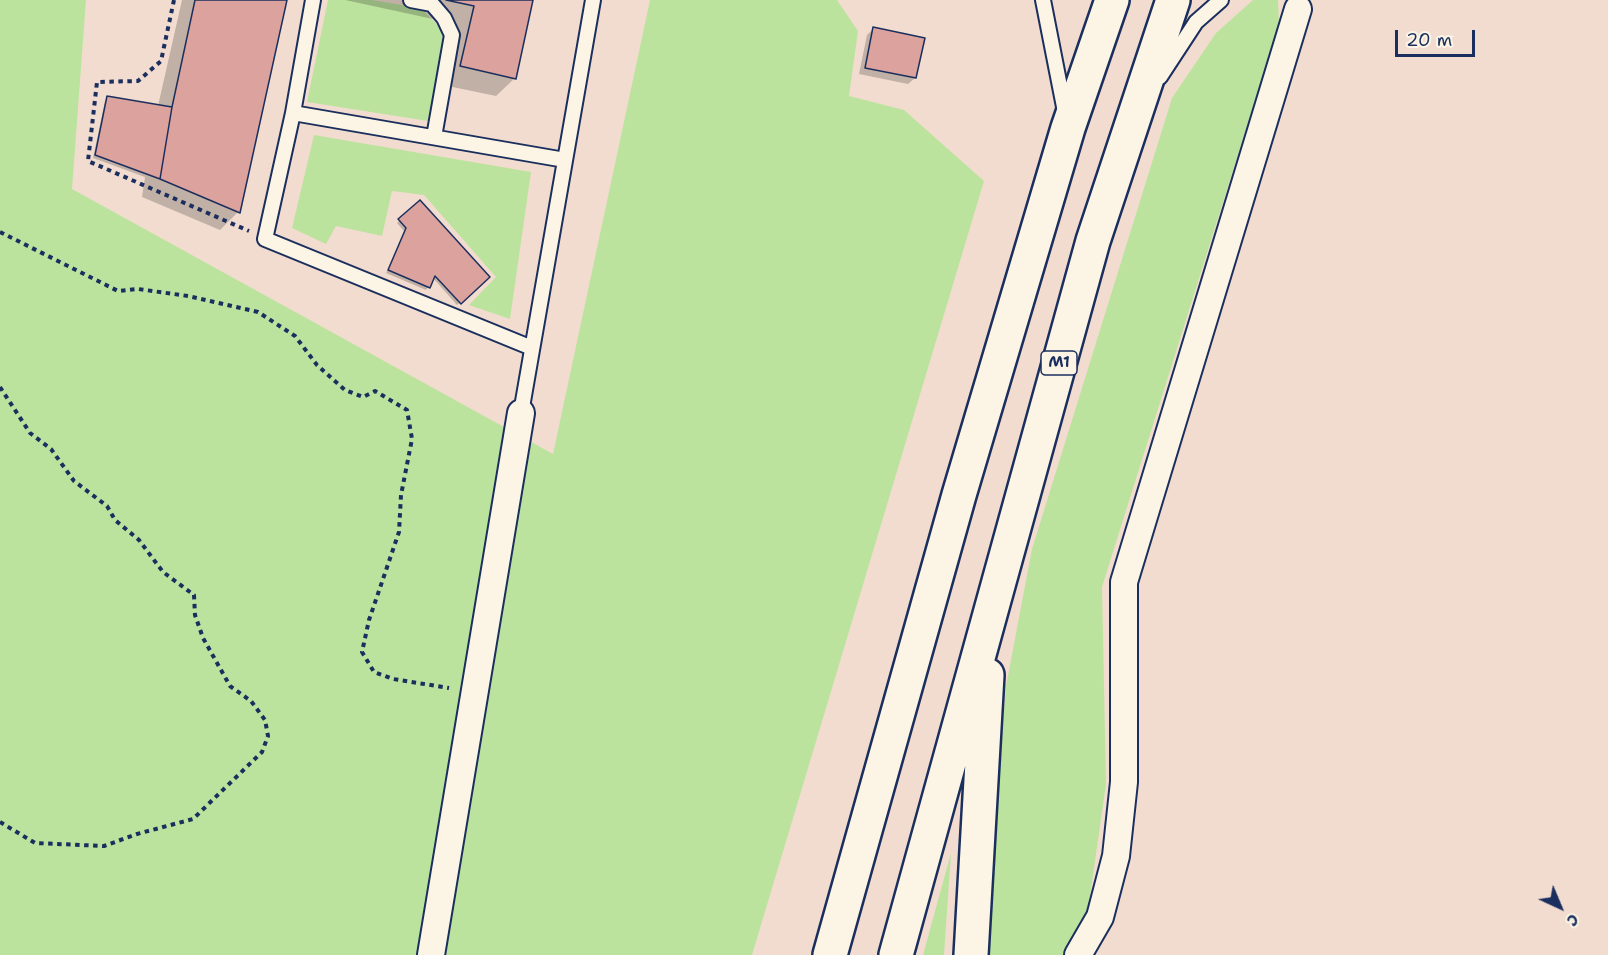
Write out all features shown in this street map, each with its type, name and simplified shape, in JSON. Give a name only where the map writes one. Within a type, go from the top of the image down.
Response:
[{"type":"highway","points":[[830,955],[959,495],[1068,128],[1112,0]]},
{"type":"highway","name":"М1","points":[[896,955],[1093,240],[1173,0]]},
{"type":"highway","points":[[970,955],[992,604]]},
{"type":"street","points":[[1078,955],[1100,917],[1116,856],[1124,782],[1125,582],[1302,3]]},
{"type":"street","points":[[430,955],[521,413]]},
{"type":"lane","points":[[313,0],[293,113],[265,239],[532,348]]},
{"type":"lane","points":[[411,0],[432,4],[444,18],[452,34],[434,137]]},
{"type":"lane","points":[[521,413],[593,0]]},
{"type":"lane","points":[[1042,0],[1068,128]]},
{"type":"lane","points":[[1130,124],[1196,22],[1221,0]]},
{"type":"lane","points":[[293,113],[565,160]]},
{"type":"path","points":[[174,0],[161,61],[138,81],[97,82],[88,161],[265,239]]},
{"type":"path","points":[[0,232],[118,291],[138,289],[188,296],[258,312],[295,336],[317,365],[345,390],[363,397],[375,391],[407,410],[412,439],[401,495],[399,532],[369,620],[362,652],[374,672],[393,679],[474,692]]},
{"type":"path","points":[[0,387],[30,434],[51,449],[74,481],[107,506],[115,520],[139,540],[163,572],[194,595],[195,615],[203,638],[230,686],[251,701],[265,720],[268,736],[262,752],[193,819],[137,834],[104,846],[35,843],[0,822]]},
{"type":"green space","points":[[0,0],[86,0],[72,189],[553,454],[650,0],[837,0],[858,31],[849,96],[904,110],[984,181],[752,955],[0,955]]},
{"type":"green space","points":[[328,0],[372,0],[420,8],[435,22],[444,35],[428,121],[307,102]]},
{"type":"green space","points":[[1253,0],[1278,0],[1279,24],[1102,587],[1106,784],[1087,917],[1062,955],[984,955],[1006,686],[1032,549],[1172,98],[1216,33]]},
{"type":"green space","points":[[314,135],[531,172],[510,319],[469,305],[496,277],[424,195],[392,191],[382,236],[336,226],[326,244],[292,228]]},
{"type":"green space","points":[[951,853],[944,955],[923,955]]},
{"type":"building","points":[[195,0],[287,0],[240,213],[160,179],[172,107]]},
{"type":"building","points":[[446,0],[533,0],[516,79],[460,66],[474,6]]},
{"type":"building","points":[[873,27],[925,38],[916,78],[865,68]]},
{"type":"building","points":[[107,96],[172,107],[160,179],[95,155]]},
{"type":"building","points":[[420,200],[490,277],[461,304],[435,276],[430,288],[388,270],[406,228],[398,219]]}]
